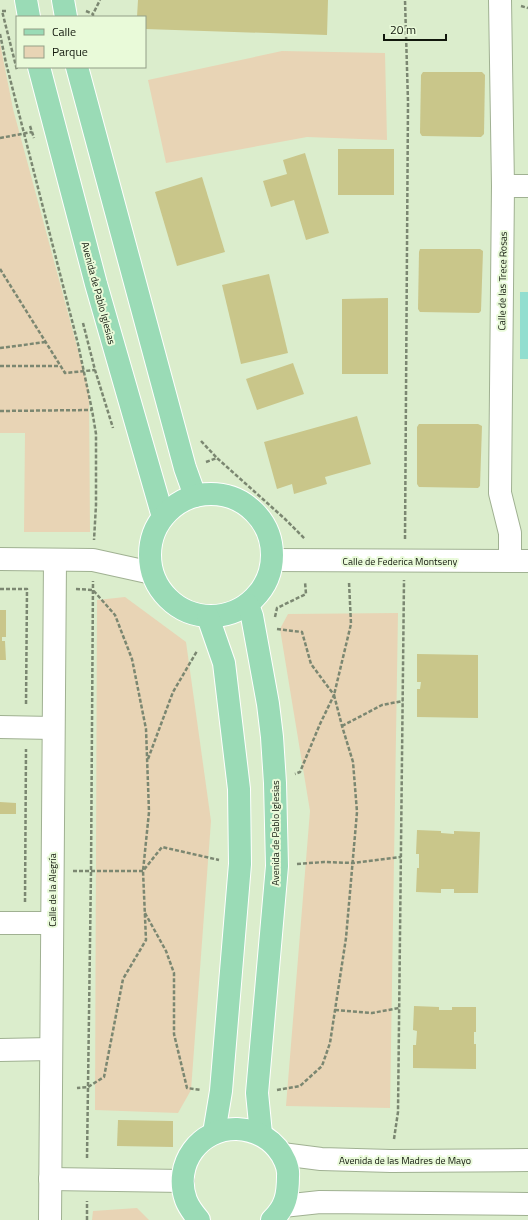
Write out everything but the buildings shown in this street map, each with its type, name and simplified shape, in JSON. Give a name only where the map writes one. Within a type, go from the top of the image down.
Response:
[{"type":"main road","points":[[26,0],[29,16]]},
{"type":"main road","points":[[63,0],[66,16]]},
{"type":"main road","name":"Avenida de Pablo Iglesias","points":[[39,68],[96,284],[163,517]]},
{"type":"main road","points":[[77,68],[185,468],[195,496]]},
{"type":"main road","points":[[212,493],[232,497],[249,506],[263,522],[273,551],[271,572],[263,589],[248,605],[221,616],[202,617],[176,606],[162,592],[152,573],[150,552],[155,531],[163,517],[183,500],[195,496],[212,493]]},
{"type":"main road","name":"Avenida de Pablo Iglesias","points":[[248,605],[252,616],[268,704],[272,737],[275,783],[277,866],[257,1093],[260,1134]]},
{"type":"main road","points":[[208,617],[224,663],[239,789],[240,864],[221,1091],[214,1133]]},
{"type":"main road","points":[[199,1220],[192,1212],[186,1199],[183,1181],[184,1165],[191,1153],[201,1141],[214,1133],[229,1129],[247,1129],[260,1134],[272,1142],[282,1154],[288,1172],[288,1192],[278,1213]]},
{"type":"street","name":"Calle de las Trece Rosas","points":[[500,0],[503,186],[500,493],[519,561]]},
{"type":"street","points":[[503,186],[528,186]]},
{"type":"street","points":[[0,559],[93,560],[152,573]]},
{"type":"street","name":"Calle de la Alegría","points":[[50,1220],[55,560]]},
{"type":"street","name":"Calle de Federica Montseny","points":[[272,560],[519,561]]},
{"type":"street","points":[[0,727],[54,728]]},
{"type":"street","points":[[0,923],[52,923]]},
{"type":"street","points":[[0,1050],[51,1050]]},
{"type":"street","name":"Avenida de las Madres de Mayo","points":[[282,1154],[321,1159],[391,1161],[528,1160]]},
{"type":"street","points":[[50,1179],[183,1181]]},
{"type":"street","points":[[278,1213],[327,1202],[524,1209]]},
{"type":"path","points":[[93,16],[100,0]]},
{"type":"path","points":[[391,1161],[398,1112],[403,701],[408,110],[405,0]]},
{"type":"path","points":[[0,138],[32,132]]},
{"type":"path","points":[[0,269],[65,372],[95,370]]},
{"type":"path","points":[[0,348],[46,342]]},
{"type":"path","points":[[0,366],[61,366]]},
{"type":"path","points":[[0,411],[92,410]]},
{"type":"path","points":[[257,1093],[300,1086],[322,1066],[330,1043],[346,938],[357,812],[353,762],[334,695],[351,624],[348,561]]},
{"type":"path","points":[[54,589],[93,590],[115,615],[132,659],[146,729],[150,812],[143,871],[146,940],[124,979],[104,1077],[88,1087],[77,1088]]},
{"type":"path","points":[[342,726],[382,705],[403,701]]},
{"type":"path","points":[[145,914],[166,951],[174,973],[174,1034],[187,1088],[221,1091]]},
{"type":"path","points":[[335,1010],[372,1013],[399,1008]]},
{"type":"green space","points":[[0,43],[13,109],[89,391],[90,532],[24,532],[25,433],[0,433]]},
{"type":"green space","points":[[282,51],[385,53],[387,140],[307,137],[166,163],[148,80]]},
{"type":"green space","points":[[125,597],[186,642],[211,821],[191,1090],[178,1113],[95,1110],[97,600]]},
{"type":"green space","points":[[398,613],[390,1108],[286,1106],[310,811],[280,629],[288,614]]},
{"type":"green space","points":[[137,1208],[149,1220],[92,1220],[93,1211]]},
{"type":"water","points":[[520,292],[528,292],[528,359],[520,359]]}]
